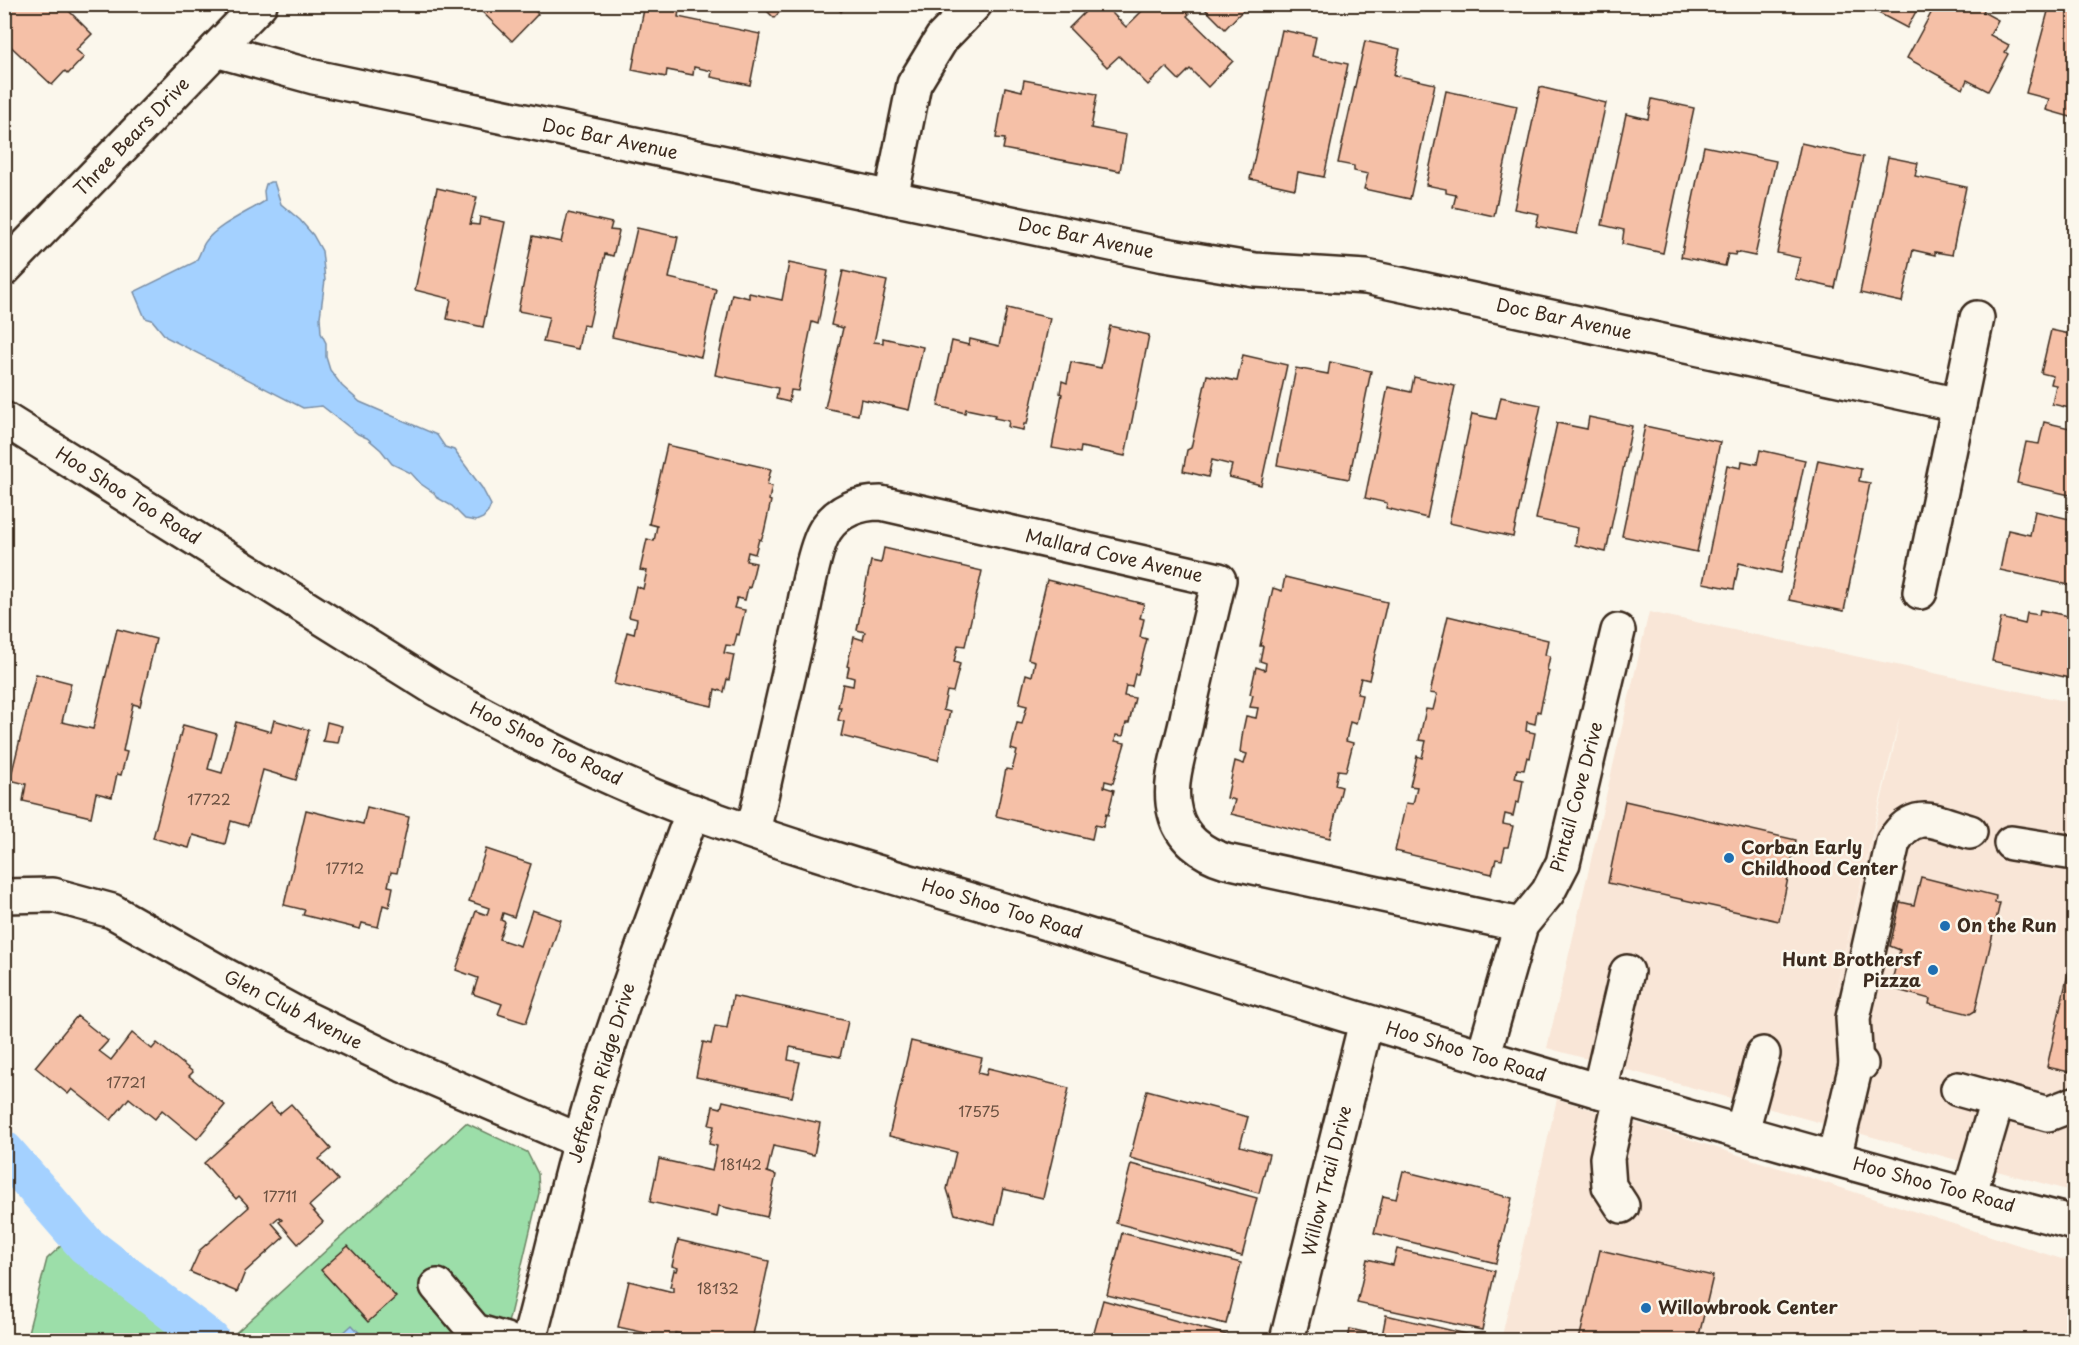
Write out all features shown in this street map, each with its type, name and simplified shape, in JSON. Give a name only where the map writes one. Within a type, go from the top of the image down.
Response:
[{"type":"street","name":"Three Bears Drive","points":[[4,269],[260,4]]},
{"type":"street","points":[[891,198],[914,84],[942,38],[975,4]]},
{"type":"street","name":"Doc Bar Avenue","points":[[216,50],[314,77],[1180,257],[1255,270],[1366,277],[1959,405]]},
{"type":"street","points":[[1920,592],[1977,318]]},
{"type":"street","name":"Hoo Shoo Too Road","points":[[4,419],[436,689],[508,729],[599,772],[693,811],[753,832],[1366,1022],[1834,1158],[2074,1223]]},
{"type":"street","name":"Mallard Cove Avenue","points":[[753,832],[807,591],[824,531],[834,519],[854,507],[867,503],[882,503],[1219,580],[1174,772],[1174,811],[1180,828],[1190,841],[1212,857],[1226,861],[1521,926]]},
{"type":"street","name":"Pintail Cove Drive","points":[[1483,1056],[1521,926],[1548,892],[1563,863],[1618,631]]},
{"type":"street","name":"Jefferson Ridge Drive","points":[[529,1341],[580,1141],[632,975],[693,811]]},
{"type":"street","points":[[1834,1158],[1858,1065],[1853,1018],[1893,842],[1900,830],[1913,821],[1925,819],[1970,832]]},
{"type":"street","points":[[2011,843],[2074,853]]},
{"type":"street","name":"Glen Club Avenue","points":[[4,896],[53,895],[112,910],[295,1013],[403,1065],[580,1141]]},
{"type":"street","points":[[1622,1206],[1609,1186],[1607,1158],[1610,1094],[1627,972]]},
{"type":"street","name":"Willow Trail Drive","points":[[1287,1341],[1366,1022]]},
{"type":"street","points":[[1742,1131],[1763,1053]]},
{"type":"street","points":[[1958,1089],[2048,1114],[2074,1104]]},
{"type":"street","points":[[1969,1196],[1997,1101]]},
{"type":"street","points":[[437,1286],[475,1331],[506,1341]]},
{"type":"shaded area","points":[[1649,612],[2074,703],[2074,1192],[1547,1048]],"holes":[[[1900,715],[1893,751],[1834,999]]]},
{"type":"shaded area","points":[[1557,1099],[1683,1137],[2074,1263],[2074,1340],[1501,1340]]},
{"type":"green space","points":[[466,1123],[527,1152],[538,1174],[539,1193],[504,1340],[228,1340]]},
{"type":"green space","points":[[65,1242],[185,1340],[26,1340],[47,1259]]},
{"type":"water","points":[[274,182],[281,204],[300,220],[313,235],[322,251],[325,280],[320,317],[321,333],[326,343],[326,357],[330,370],[342,386],[360,402],[437,435],[445,447],[454,450],[482,488],[491,505],[483,518],[476,521],[465,519],[452,506],[436,497],[411,473],[392,464],[367,438],[358,434],[322,406],[303,408],[166,337],[152,320],[145,318],[134,292],[195,262],[204,243],[211,235],[225,224],[265,201],[264,191],[266,184]]},
{"type":"water","points":[[352,1325],[366,1340],[346,1340],[342,1334]]},
{"type":"building","points":[[4,4],[62,4],[92,34],[76,50],[84,57],[68,74],[65,71],[52,85],[4,40]]},
{"type":"building","points":[[529,4],[538,14],[512,41],[475,5]]},
{"type":"building","points":[[645,4],[680,4],[678,17],[760,34],[750,85],[711,77],[712,71],[694,67],[693,75],[667,70],[666,77],[632,70]]},
{"type":"building","points":[[760,4],[787,4],[774,18]]},
{"type":"building","points":[[833,4],[848,4],[841,12]]},
{"type":"building","points":[[1093,4],[1103,4],[1126,27],[1147,6],[1146,4],[1180,4],[1189,14],[1187,16],[1233,61],[1208,87],[1190,69],[1179,80],[1166,67],[1148,85],[1119,56],[1107,67],[1069,28]]},
{"type":"building","points":[[1200,4],[1249,4],[1225,29]]},
{"type":"building","points":[[1856,4],[1920,4],[1907,28],[1871,9],[1869,12]]},
{"type":"building","points":[[1936,4],[1987,4],[1983,12],[1998,20],[1990,35],[2009,45],[2005,52],[2008,54],[1988,91],[1967,80],[1963,89],[1907,58]]},
{"type":"building","points":[[2050,4],[2061,4],[2074,8],[2074,118],[2046,110],[2049,99],[2026,93]]},
{"type":"building","points":[[1282,30],[1316,37],[1312,56],[1348,64],[1324,177],[1298,172],[1295,189],[1250,179]]},
{"type":"building","points":[[1365,41],[1400,49],[1394,75],[1435,84],[1410,199],[1364,189],[1368,174],[1354,171],[1354,166],[1338,163]]},
{"type":"building","points":[[1024,80],[1097,94],[1091,128],[1126,135],[1120,171],[1003,149],[1005,139],[996,138],[1005,87],[1022,91]]},
{"type":"building","points":[[1540,87],[1606,103],[1577,234],[1536,226],[1539,214],[1514,209]]},
{"type":"building","points":[[1446,91],[1517,106],[1494,216],[1453,207],[1456,195],[1446,193],[1446,189],[1426,185]]},
{"type":"building","points":[[1652,99],[1694,108],[1663,253],[1622,244],[1624,230],[1602,225],[1626,114],[1648,119]]},
{"type":"building","points":[[1801,143],[1863,157],[1835,288],[1795,279],[1800,258],[1777,253]]},
{"type":"building","points":[[1704,146],[1776,161],[1755,256],[1736,252],[1735,255],[1728,254],[1725,266],[1681,257]]},
{"type":"building","points":[[1888,157],[1918,163],[1915,176],[1966,187],[1952,255],[1935,252],[1935,255],[1913,250],[1902,302],[1860,293]]},
{"type":"building","points":[[437,188],[477,197],[470,224],[479,225],[480,217],[505,222],[483,327],[447,319],[451,299],[415,290]]},
{"type":"building","points":[[568,213],[612,223],[610,230],[619,231],[613,256],[605,254],[589,326],[583,325],[578,349],[543,342],[549,317],[518,311],[533,236],[561,242]]},
{"type":"building","points":[[637,228],[678,237],[669,278],[716,289],[701,357],[612,337]]},
{"type":"building","points":[[789,263],[828,271],[818,324],[812,322],[798,391],[791,390],[789,402],[776,399],[778,388],[715,375],[732,294],[749,298],[749,293],[782,300]]},
{"type":"building","points":[[843,271],[887,281],[874,342],[883,343],[883,338],[923,347],[909,410],[861,399],[858,415],[825,408],[843,328],[831,325]]},
{"type":"building","points":[[1007,308],[1050,318],[1027,424],[1024,424],[1023,430],[1008,427],[1009,421],[994,418],[995,415],[966,409],[965,413],[938,406],[952,341],[969,345],[970,339],[999,346]]},
{"type":"building","points":[[1110,326],[1149,335],[1125,456],[1081,447],[1080,453],[1052,448],[1062,394],[1060,393],[1062,381],[1067,383],[1071,362],[1101,368]]},
{"type":"building","points":[[2051,330],[2074,335],[2074,409],[2052,404],[2056,385],[2051,384],[2053,376],[2041,373]]},
{"type":"building","points":[[1243,355],[1287,365],[1261,485],[1229,477],[1232,465],[1212,460],[1208,477],[1183,471],[1187,450],[1191,448],[1207,375],[1237,381]]},
{"type":"building","points":[[1330,362],[1371,371],[1349,479],[1277,465],[1296,368],[1328,374]]},
{"type":"building","points":[[1414,377],[1455,386],[1427,518],[1386,508],[1387,503],[1365,498],[1388,387],[1411,392]]},
{"type":"building","points":[[1501,397],[1541,405],[1513,537],[1449,523],[1472,414],[1496,419]]},
{"type":"building","points":[[1589,417],[1632,426],[1606,552],[1575,545],[1578,528],[1536,519],[1557,423],[1587,429]]},
{"type":"building","points":[[2044,422],[2074,429],[2074,496],[2017,483],[2026,442],[2039,444]]},
{"type":"building","points":[[1645,426],[1720,442],[1697,552],[1622,536]]},
{"type":"building","points":[[667,445],[771,469],[767,485],[772,486],[769,500],[771,501],[764,532],[761,540],[759,539],[755,554],[748,552],[746,561],[756,563],[750,588],[748,587],[745,600],[737,598],[734,608],[745,610],[739,635],[737,634],[734,646],[726,645],[724,653],[734,655],[729,680],[727,679],[724,692],[715,689],[712,706],[614,684],[627,632],[634,634],[637,619],[629,617],[636,586],[643,589],[647,571],[640,570],[647,539],[654,541],[657,526],[649,524]]},
{"type":"building","points":[[1760,450],[1805,460],[1781,573],[1739,563],[1734,589],[1703,583],[1727,465],[1741,468],[1742,461],[1757,464]]},
{"type":"building","points":[[1818,460],[1861,469],[1859,481],[1870,483],[1844,611],[1789,600]]},
{"type":"building","points":[[2035,511],[2074,520],[2074,586],[2000,570],[2008,530],[2030,535]]},
{"type":"building","points":[[884,548],[982,571],[965,646],[958,645],[954,662],[960,664],[953,692],[947,691],[943,710],[950,712],[938,760],[841,736],[844,722],[838,720],[841,707],[838,707],[843,684],[853,686],[854,678],[847,676],[849,667],[847,666],[854,637],[863,640],[865,632],[857,630],[871,561],[881,563]]},
{"type":"building","points":[[1285,577],[1387,602],[1369,680],[1361,678],[1357,694],[1362,695],[1356,724],[1350,722],[1346,741],[1353,743],[1346,771],[1338,770],[1335,785],[1342,787],[1330,838],[1231,814],[1235,800],[1227,798],[1235,761],[1244,764],[1247,754],[1240,752],[1246,716],[1256,718],[1258,708],[1250,707],[1253,695],[1250,694],[1256,667],[1265,670],[1266,663],[1260,661],[1263,646],[1260,646],[1273,588],[1282,591]]},
{"type":"building","points":[[1047,580],[1144,604],[1140,618],[1144,619],[1140,637],[1147,639],[1138,674],[1135,674],[1132,687],[1126,686],[1124,696],[1135,698],[1129,723],[1126,723],[1123,736],[1116,735],[1115,741],[1125,743],[1113,783],[1105,781],[1104,787],[1114,790],[1108,815],[1106,814],[1103,827],[1095,825],[1092,839],[996,816],[1006,769],[1012,770],[1017,751],[1011,749],[1017,723],[1022,724],[1027,706],[1019,704],[1026,674],[1032,676],[1035,661],[1028,659]]},
{"type":"building","points":[[2070,603],[2074,604],[2074,679],[1992,661],[2001,618],[2025,624],[2027,613],[2039,615],[2040,610],[2068,616]]},
{"type":"building","points":[[1448,616],[1548,640],[1545,655],[1550,656],[1547,670],[1549,671],[1540,712],[1537,711],[1535,724],[1527,722],[1526,731],[1535,733],[1530,758],[1527,757],[1524,770],[1517,769],[1515,778],[1523,780],[1519,803],[1516,802],[1513,816],[1505,814],[1503,824],[1513,826],[1508,847],[1505,847],[1502,860],[1496,859],[1492,874],[1395,851],[1406,803],[1413,804],[1417,787],[1410,786],[1417,756],[1422,758],[1426,741],[1419,740],[1426,709],[1433,710],[1437,694],[1430,693]]},
{"type":"building","points":[[117,629],[156,639],[140,706],[133,704],[123,751],[127,752],[121,775],[117,774],[112,797],[96,793],[91,817],[23,801],[26,784],[10,780],[36,674],[71,683],[62,722],[93,729]]},
{"type":"building","points":[[274,720],[309,730],[296,780],[263,770],[248,826],[231,821],[225,844],[193,835],[189,848],[153,838],[183,725],[217,734],[208,769],[222,773],[236,722],[271,732]]},
{"type":"building","points":[[327,722],[342,726],[338,743],[323,741]]},
{"type":"building","name":"Corban Early Childhood Center","points":[[1625,801],[1796,840],[1779,921],[1608,883]]},
{"type":"building","points":[[367,807],[409,817],[397,873],[391,872],[388,886],[393,887],[389,907],[383,905],[378,927],[362,923],[360,929],[303,915],[305,910],[284,905],[306,810],[363,824]]},
{"type":"building","points":[[486,849],[531,864],[514,917],[503,913],[501,920],[505,922],[499,939],[520,946],[532,910],[561,920],[526,1023],[498,1014],[502,1004],[473,994],[478,978],[456,970],[476,911],[487,915],[489,908],[469,901]]},
{"type":"building","name":"On the Run","points":[[1921,877],[1996,896],[1995,903],[2000,903],[1975,1011],[1970,1014],[1929,1004],[1930,999],[1890,988],[1900,950],[1890,946],[1900,902],[1914,905]]},
{"type":"building","points":[[2074,947],[2074,1073],[2047,1067]]},
{"type":"building","points":[[733,996],[848,1021],[840,1057],[790,1047],[788,1060],[800,1062],[792,1097],[696,1077],[703,1042],[711,1044],[715,1026],[727,1028]]},
{"type":"building","points":[[77,1016],[108,1041],[99,1051],[111,1060],[132,1033],[152,1049],[157,1043],[193,1072],[189,1076],[225,1105],[197,1139],[162,1110],[155,1119],[129,1098],[111,1120],[72,1089],[68,1094],[35,1067]]},
{"type":"building","points":[[911,1041],[982,1058],[978,1073],[986,1075],[988,1068],[1069,1088],[1043,1198],[1003,1189],[995,1224],[955,1214],[947,1189],[956,1152],[889,1136]]},
{"type":"building","points":[[1147,1090],[1248,1117],[1240,1146],[1269,1154],[1259,1193],[1130,1158]]},
{"type":"building","points":[[723,1101],[820,1123],[814,1155],[773,1146],[767,1172],[776,1175],[767,1217],[719,1206],[717,1217],[650,1202],[659,1159],[712,1171],[717,1146],[709,1144],[714,1126],[709,1125],[713,1106],[721,1108]]},
{"type":"building","points":[[270,1104],[279,1114],[291,1104],[331,1149],[319,1159],[338,1180],[309,1206],[323,1222],[298,1244],[279,1222],[282,1220],[279,1217],[272,1223],[284,1237],[245,1272],[237,1292],[190,1272],[200,1250],[249,1207],[239,1196],[236,1199],[204,1163]]},
{"type":"building","points":[[1131,1164],[1257,1198],[1242,1256],[1116,1223]]},
{"type":"building","points":[[1403,1171],[1512,1198],[1496,1263],[1374,1233],[1383,1196],[1396,1199]]},
{"type":"building","points":[[1122,1233],[1241,1263],[1226,1324],[1107,1295]]},
{"type":"building","points":[[678,1240],[769,1261],[752,1340],[710,1340],[675,1333],[674,1339],[618,1327],[629,1281],[673,1292],[673,1287],[670,1287],[674,1270],[677,1271],[678,1268],[672,1266]]},
{"type":"building","points":[[348,1246],[396,1297],[368,1322],[321,1270]]},
{"type":"building","points":[[1397,1249],[1495,1271],[1482,1330],[1357,1303],[1367,1259],[1393,1265]]},
{"type":"building","name":"Willowbrook Center","points":[[1600,1250],[1713,1276],[1698,1340],[1579,1340]]},
{"type":"building","points":[[1103,1300],[1227,1335],[1225,1340],[1092,1340]]},
{"type":"building","points":[[1386,1315],[1483,1338],[1482,1340],[1348,1340],[1350,1329],[1382,1336]]},
{"type":"waterway","points":[[4,1151],[86,1245],[210,1340]]},
{"type":"place","name":"Corban Early Childhood Center","points":[[1729,858]]},
{"type":"place","name":"On the Run","points":[[1945,926]]},
{"type":"place","name":"Hunt Brothersf Pizzza","points":[[1933,970]]},
{"type":"place","name":"Willowbrook Center","points":[[1646,1308]]}]
